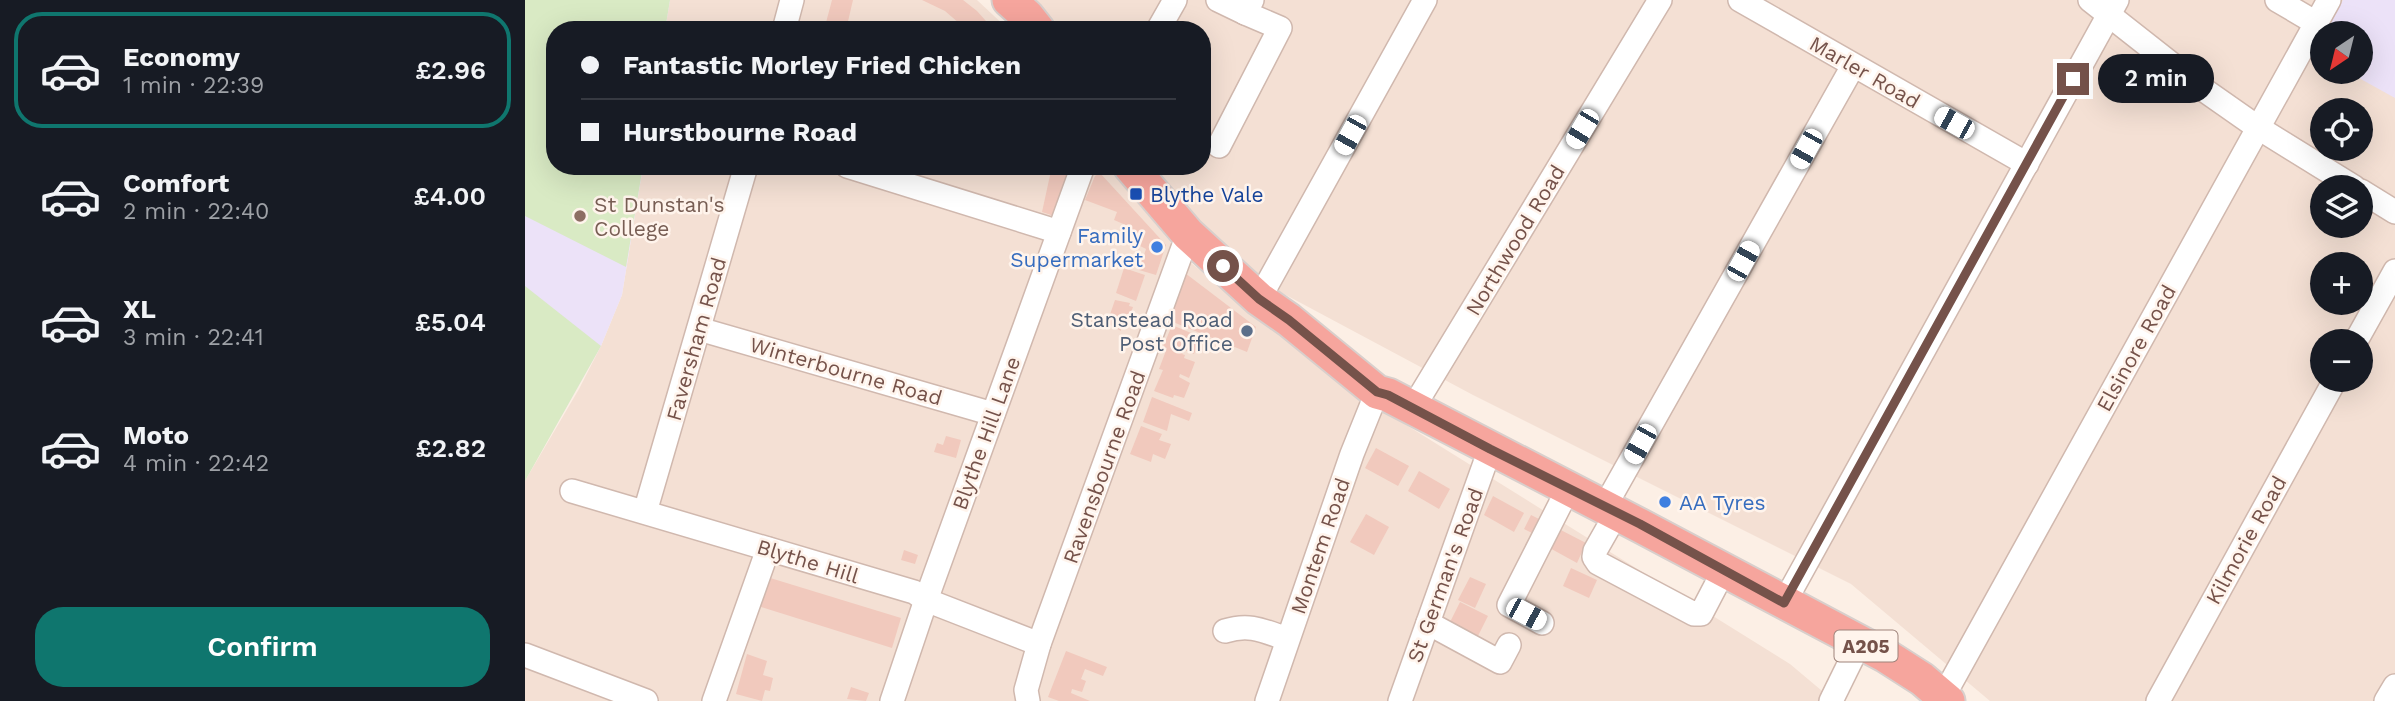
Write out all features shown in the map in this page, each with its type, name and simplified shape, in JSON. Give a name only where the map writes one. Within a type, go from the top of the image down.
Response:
[{"type":"highway","name":"A205","points":[[1138,175],[1188,234],[1259,299],[1377,392],[1388,395],[1860,642],[1906,667],[1946,699]]},
{"type":"street","points":[[786,21],[792,0]]},
{"type":"street","points":[[1163,21],[1175,0]]},
{"type":"street","points":[[1218,0],[1249,7],[1279,28],[1219,146]]},
{"type":"street","points":[[1259,299],[1425,0]]},
{"type":"street","name":"Northwood Road","points":[[1413,408],[1660,0]]},
{"type":"street","name":"Marler Road","points":[[1740,0],[2027,164]]},
{"type":"street","points":[[2090,0],[2113,8],[2207,92],[2335,175]]},
{"type":"street","points":[[2277,0],[2313,21]]},
{"type":"street","name":"Elsinore Road","points":[[2317,21],[2329,0]]},
{"type":"street","points":[[1784,603],[2113,8]]},
{"type":"street","name":"Elsinore Road","points":[[1946,699],[2310,34]]},
{"type":"street","points":[[1724,570],[1701,614],[1694,614],[1598,563],[1594,557],[1610,511],[1853,66]]},
{"type":"street","name":"Faversham Road","points":[[645,512],[743,175]]},
{"type":"street","points":[[875,175],[1059,233]]},
{"type":"street","name":"Blythe Hill Lane","points":[[892,701],[1080,175]]},
{"type":"street","points":[[2373,198],[2395,212]]},
{"type":"street","name":"Ravensbourne Road","points":[[1028,701],[1026,690],[1039,644],[1188,234]]},
{"type":"street","points":[[2363,329],[2395,271]]},
{"type":"street","name":"Winterbourne Road","points":[[699,329],[993,414]]},
{"type":"street","name":"Montem Road","points":[[1267,701],[1352,454],[1377,392]]},
{"type":"street","name":"Kilmorie Road","points":[[2158,701],[2328,392]]},
{"type":"street","name":"St German's Road","points":[[1400,701],[1490,449]]},
{"type":"street","points":[[1542,623],[1509,605],[1568,489]]},
{"type":"street","name":"Blythe Hill","points":[[572,491],[914,592],[926,600],[1039,644]]},
{"type":"street","points":[[714,701],[768,549]]},
{"type":"street","points":[[1428,623],[1500,662],[1509,645]]},
{"type":"street","points":[[1225,631],[1240,626],[1249,627],[1287,639]]},
{"type":"street","points":[[1831,701],[1860,642]]},
{"type":"street","points":[[525,655],[646,701]]},
{"type":"street","points":[[2386,701],[2395,686]]},
{"type":"shaded area","name":"St Dunstan's College","points":[[525,0],[670,0],[666,21],[546,21],[546,175],[642,175],[622,295],[601,346],[525,480]]},
{"type":"shaded area","points":[[670,0],[977,0],[999,21],[666,21]]},
{"type":"shaded area","points":[[1029,0],[2395,0],[2395,701],[1990,701],[1851,584],[1473,395],[1256,279],[1185,215],[1153,175],[1211,175],[1211,21],[1054,21]]},
{"type":"shaded area","points":[[2343,0],[2395,0],[2395,98],[2370,84],[2373,84],[2373,21],[2331,21]]},
{"type":"shaded area","points":[[642,175],[1114,175],[1182,256],[1358,395],[1790,664],[1834,701],[525,701],[525,481],[579,389],[601,346],[622,295]]},
{"type":"green space","points":[[525,0],[670,0],[666,21],[546,21],[546,175],[641,175],[626,267],[525,216]]},
{"type":"green space","points":[[525,286],[601,346],[525,481]]},
{"type":"building","points":[[832,0],[853,0],[848,21],[826,21]]},
{"type":"building","points":[[922,0],[963,0],[986,21],[957,21],[945,11]]},
{"type":"building","points":[[1050,175],[1070,175],[1054,216],[1042,212]]},
{"type":"building","points":[[1102,175],[1166,245],[1156,275],[1139,270],[1146,249],[1136,244],[1137,239],[1125,235],[1128,226],[1114,220],[1117,212],[1085,200],[1095,176]]},
{"type":"building","points":[[1124,268],[1145,275],[1136,301],[1116,293]]},
{"type":"building","points":[[1185,273],[1256,327],[1247,352],[1168,320]]},
{"type":"building","points":[[1115,300],[1130,303],[1129,306],[1133,307],[1125,329],[1121,328],[1121,331],[1107,323]]},
{"type":"building","points":[[1172,325],[1191,333],[1189,337],[1199,341],[1194,354],[1184,350],[1182,354],[1185,355],[1184,358],[1195,362],[1189,378],[1180,374],[1179,377],[1190,383],[1184,398],[1174,395],[1173,398],[1154,391],[1163,370],[1159,369],[1167,348],[1163,347]]},
{"type":"building","points":[[1152,397],[1192,413],[1189,421],[1171,414],[1167,431],[1143,422]]},
{"type":"building","points":[[1141,426],[1162,434],[1159,440],[1171,444],[1165,459],[1153,454],[1151,462],[1130,454]]},
{"type":"building","points":[[946,436],[961,440],[956,458],[934,452],[937,443],[943,445]]},
{"type":"building","points":[[1376,448],[1409,466],[1398,486],[1365,468]]},
{"type":"building","points":[[1419,471],[1450,489],[1439,509],[1408,491]]},
{"type":"building","points":[[1493,496],[1524,513],[1514,532],[1484,515]]},
{"type":"building","points":[[1366,514],[1389,527],[1374,555],[1350,542]]},
{"type":"building","points":[[1531,515],[1543,521],[1536,535],[1524,529]]},
{"type":"building","points":[[1555,527],[1586,543],[1577,563],[1546,546]]},
{"type":"building","points":[[904,550],[918,555],[915,564],[901,560]]},
{"type":"building","points":[[1571,568],[1597,580],[1589,598],[1563,586]]},
{"type":"building","points":[[767,577],[901,618],[892,648],[758,606]]},
{"type":"building","points":[[1470,577],[1486,584],[1475,608],[1458,600]]},
{"type":"building","points":[[1460,602],[1488,616],[1475,642],[1447,628]]},
{"type":"building","points":[[1066,651],[1107,667],[1103,676],[1085,669],[1081,679],[1086,681],[1082,692],[1072,689],[1071,693],[1090,701],[1059,701],[1048,697]]},
{"type":"building","points":[[747,654],[767,661],[763,675],[773,678],[770,691],[765,690],[762,701],[736,694]]},
{"type":"building","points":[[851,687],[869,693],[866,701],[847,699]]},
{"type":"place","name":"Blythe Vale","points":[[1136,194]]},
{"type":"place","name":"St Dunstan's College","points":[[580,216]]},
{"type":"place","name":"Family Supermarket","points":[[1157,247]]},
{"type":"place","name":"Stanstead Road Post Office","points":[[1247,331]]},
{"type":"place","name":"AA Tyres","points":[[1665,502]]},
{"type":"route","points":[[1223,266],[1259,299],[1377,392],[1388,395],[1640,524],[1784,603],[2073,79]]}]
